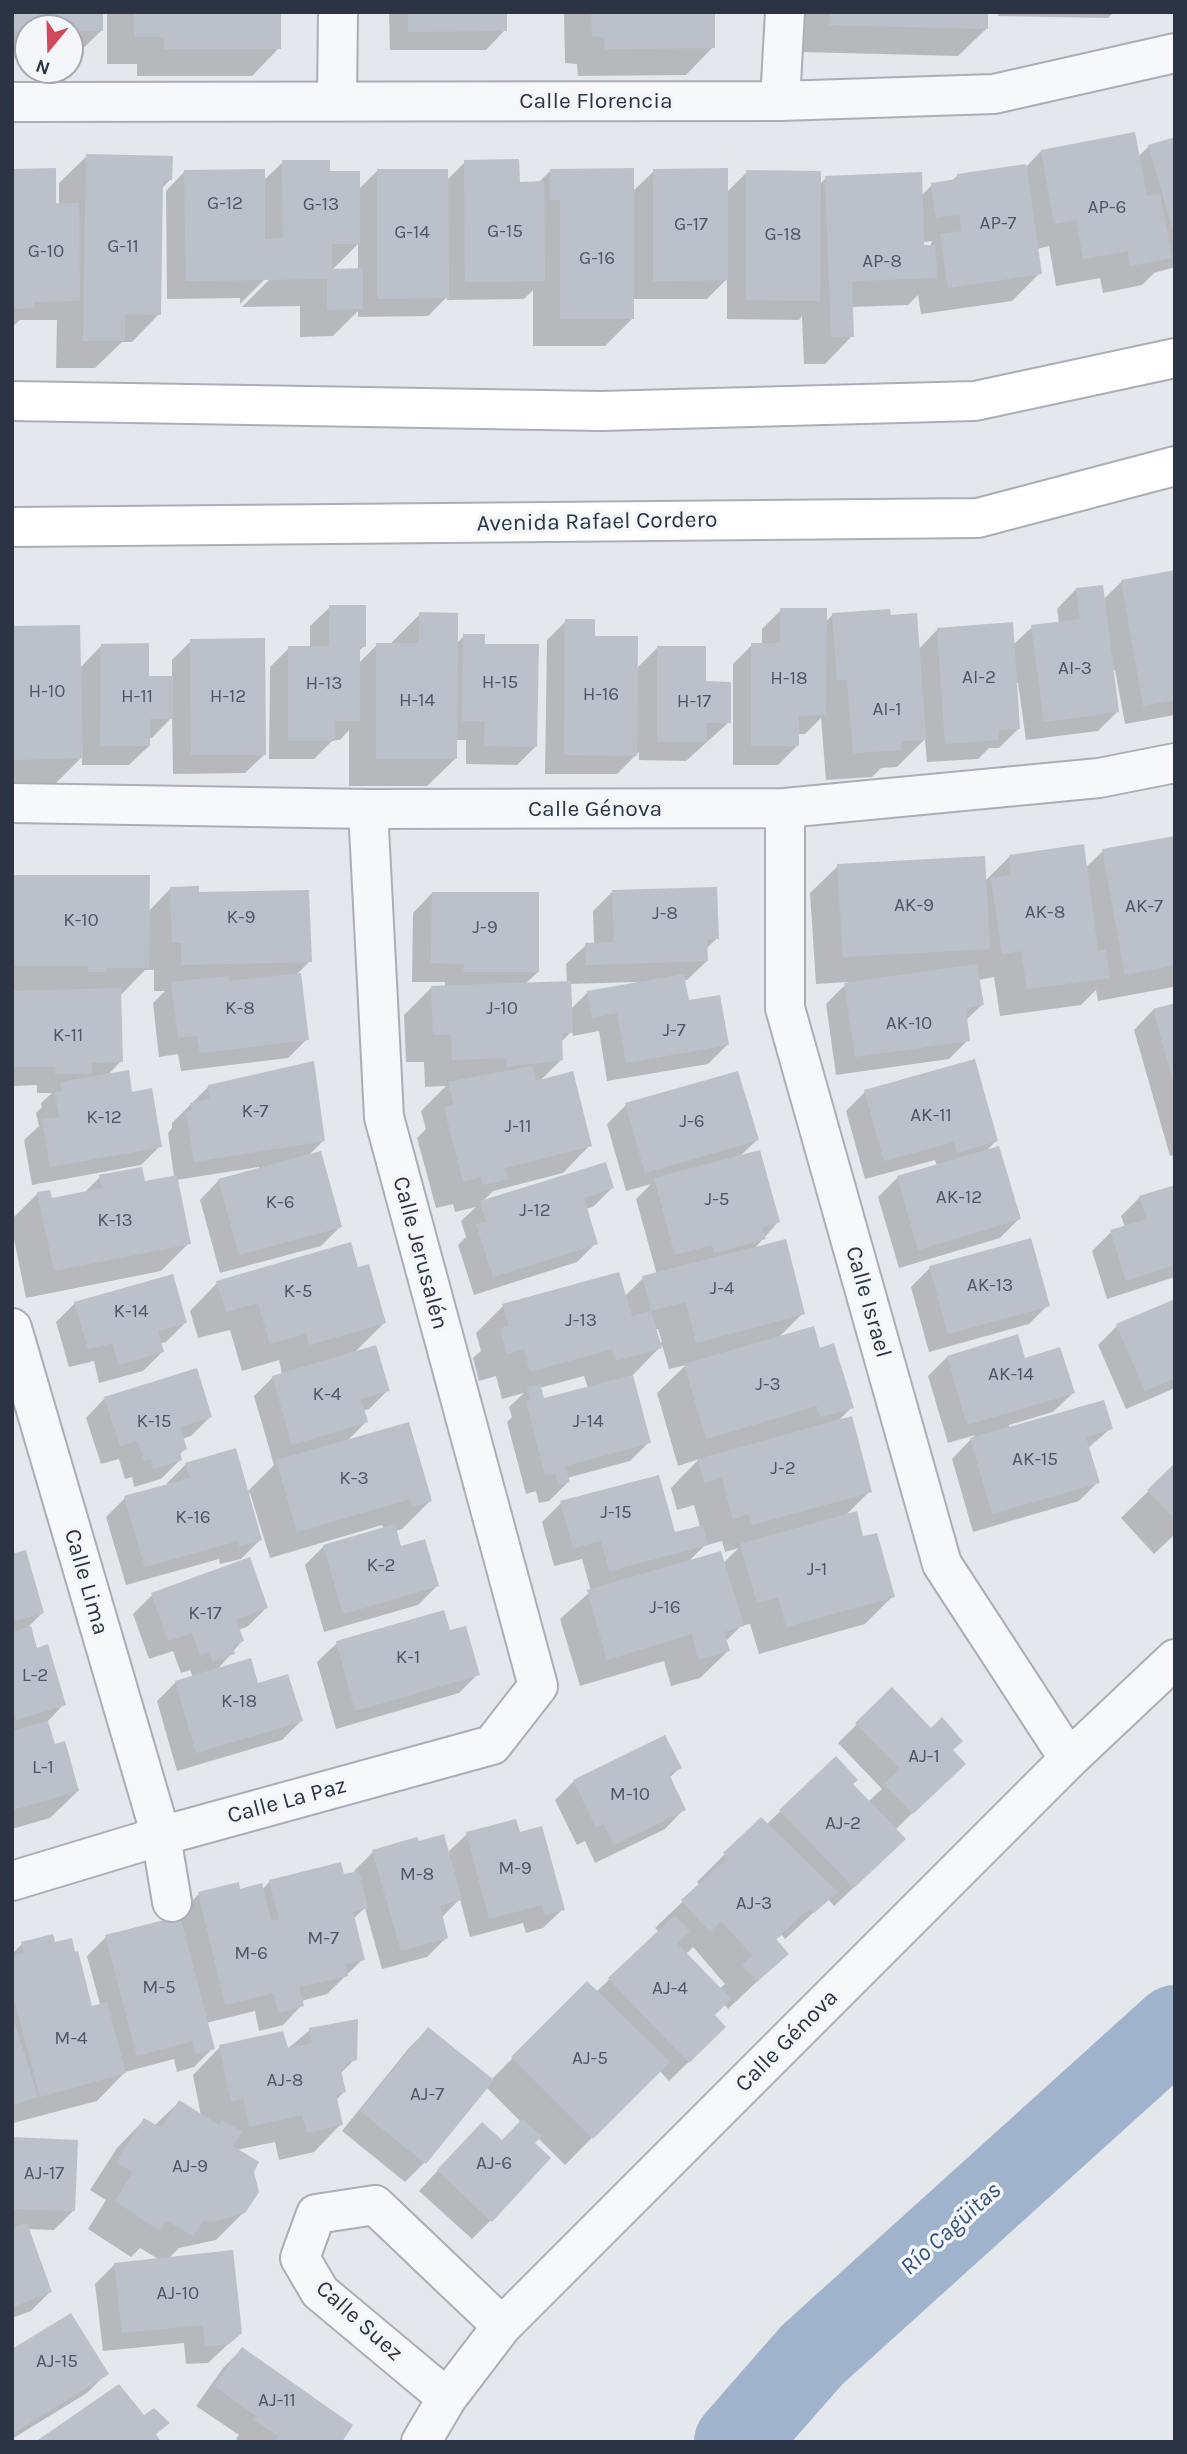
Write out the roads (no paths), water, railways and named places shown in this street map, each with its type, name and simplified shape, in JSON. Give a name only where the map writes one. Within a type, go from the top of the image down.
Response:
[{"type":"main road","points":[[12,401],[601,411],[975,401],[1175,358]]},
{"type":"main road","name":"Avenida Rafael Cordero","points":[[12,527],[978,518],[1175,466]]},
{"type":"street","points":[[337,100],[338,12]]},
{"type":"street","points":[[780,101],[785,12]]},
{"type":"street","name":"Calle Florencia","points":[[12,102],[780,101],[994,94],[1175,53]]},
{"type":"street","name":"Calle Génova","points":[[12,803],[368,809],[785,808],[1099,778],[1175,763]]},
{"type":"street","name":"Calle Israel","points":[[785,808],[785,1008],[942,1564],[1069,1759]]},
{"type":"street","name":"Calle Jerusalén","points":[[368,809],[384,1117],[538,1686]]},
{"type":"street","name":"Calle Lima","points":[[12,1328],[161,1836],[172,1902]]},
{"type":"street","name":"Calle Génova","points":[[421,2442],[447,2398],[502,2326],[1069,1759],[1175,1659]]},
{"type":"street","name":"Calle La Paz","points":[[12,1881],[161,1836],[492,1745],[538,1686]]},
{"type":"street","name":"Calle Suez","points":[[447,2398],[320,2291],[300,2258],[316,2214],[375,2205],[502,2326]]},
{"type":"waterway","name":"Río Cagüitas","points":[[736,2442],[812,2355],[1175,2027]]}]
